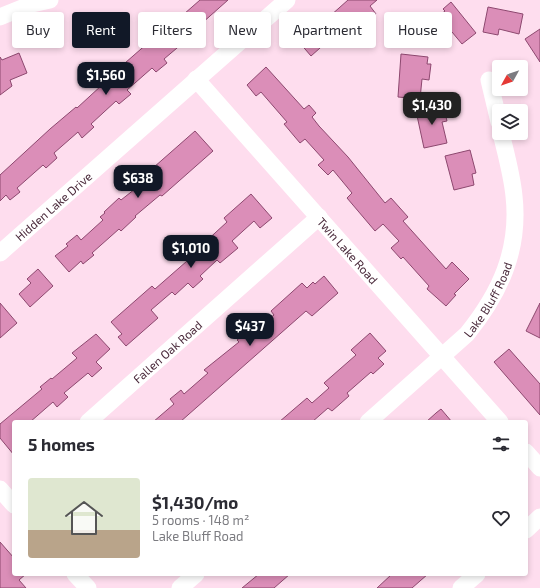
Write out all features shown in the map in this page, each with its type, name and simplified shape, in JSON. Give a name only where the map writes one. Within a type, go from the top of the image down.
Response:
[{"type":"street","points":[[0,17],[32,4],[50,0]]},
{"type":"street","name":"Hidden Lake Drive","points":[[0,253],[287,0]]},
{"type":"street","name":"Twin Lake Road","points":[[196,79],[498,420]]},
{"type":"street","points":[[489,80],[495,104]]},
{"type":"street","name":"Lake Bluff Road","points":[[370,420],[467,334],[479,320],[498,288],[506,271],[515,226],[512,180],[503,140]]},
{"type":"street","name":"Fallen Oak Road","points":[[90,420],[319,218]]},
{"type":"street","points":[[528,454],[540,468]]},
{"type":"street","points":[[528,528],[540,517]]},
{"type":"street","points":[[78,576],[88,588]]},
{"type":"street","points":[[180,588],[194,576]]},
{"type":"street","points":[[461,588],[474,576]]},
{"type":"building","points":[[200,0],[228,0],[206,20],[206,12],[186,12]]},
{"type":"building","points":[[348,0],[377,0],[370,6],[374,12],[334,12]]},
{"type":"building","points":[[451,2],[476,33],[462,44],[452,32],[452,12],[444,12],[445,11],[443,9]]},
{"type":"building","points":[[488,7],[523,14],[519,34],[499,29],[498,35],[483,32]]},
{"type":"building","points":[[540,29],[540,62],[525,39]]},
{"type":"building","points":[[142,48],[177,48],[164,59],[167,63],[156,72],[152,68],[127,90],[131,94],[119,104],[116,101],[91,124],[94,127],[82,138],[78,132],[54,153],[57,158],[46,168],[43,165],[17,188],[20,192],[10,200],[6,195],[0,201],[0,175],[50,129],[76,107],[77,108],[102,85],[101,84]]},
{"type":"building","points":[[304,48],[320,48],[311,56]]},
{"type":"building","points":[[19,53],[27,73],[10,80],[12,86],[0,95],[0,57],[2,60]]},
{"type":"building","points":[[401,54],[428,57],[427,64],[431,64],[429,80],[422,79],[420,99],[398,97]]},
{"type":"building","points":[[266,67],[304,109],[309,105],[316,113],[312,117],[319,126],[348,157],[385,203],[391,198],[408,217],[403,221],[446,269],[452,262],[469,279],[454,294],[456,295],[446,306],[427,289],[429,286],[403,257],[401,259],[391,248],[399,241],[383,224],[375,231],[347,198],[352,193],[333,170],[328,175],[318,165],[324,160],[305,139],[300,143],[284,124],[287,122],[261,92],[256,96],[247,85]]},
{"type":"building","points":[[443,105],[447,121],[442,122],[447,143],[424,148],[416,111]]},
{"type":"building","points":[[195,131],[213,151],[162,196],[160,195],[135,216],[136,217],[121,231],[119,229],[92,253],[94,255],[83,264],[81,261],[69,272],[55,256],[68,246],[66,244],[77,235],[81,240],[103,220],[100,217],[105,213],[104,212],[119,198],[121,200],[140,185],[137,182]]},
{"type":"building","points":[[470,150],[476,173],[472,174],[474,185],[454,190],[445,156]]},
{"type":"building","points":[[251,194],[272,218],[260,228],[254,221],[232,241],[238,248],[220,263],[217,260],[200,276],[203,279],[193,288],[188,283],[175,295],[172,292],[151,310],[158,318],[126,346],[118,337],[122,334],[111,322],[152,286],[155,289],[195,254],[194,252],[227,222],[224,218]]},
{"type":"building","points":[[38,269],[53,286],[30,307],[19,294],[31,283],[27,279]]},
{"type":"building","points":[[324,276],[338,293],[312,316],[306,311],[182,420],[155,420],[174,404],[170,399],[181,390],[184,394],[208,373],[204,370],[239,342],[237,340],[248,331],[251,335],[274,315],[271,311],[302,283],[307,288],[313,282],[315,284]]},
{"type":"building","points":[[0,303],[17,323],[0,338]]},
{"type":"building","points":[[540,303],[540,338],[526,331]]},
{"type":"building","points":[[370,333],[386,351],[378,358],[384,364],[373,374],[371,372],[347,393],[349,396],[332,411],[328,408],[314,420],[281,420],[307,398],[312,403],[329,388],[324,383],[356,355],[351,350]]},
{"type":"building","points":[[96,334],[110,349],[96,362],[102,368],[92,377],[88,373],[64,393],[68,397],[57,407],[53,402],[32,420],[12,420],[12,453],[0,438],[0,424],[42,389],[40,387],[77,358],[72,353]]},
{"type":"building","points":[[509,349],[540,384],[540,415],[494,362]]},
{"type":"building","points":[[441,409],[450,420],[428,420]]},
{"type":"building","points":[[0,542],[12,556],[12,576],[24,576],[19,580],[26,588],[0,588]]},
{"type":"building","points":[[257,576],[288,576],[274,588],[242,588]]},
{"type":"building","points":[[390,576],[426,576],[412,588],[377,588]]}]
